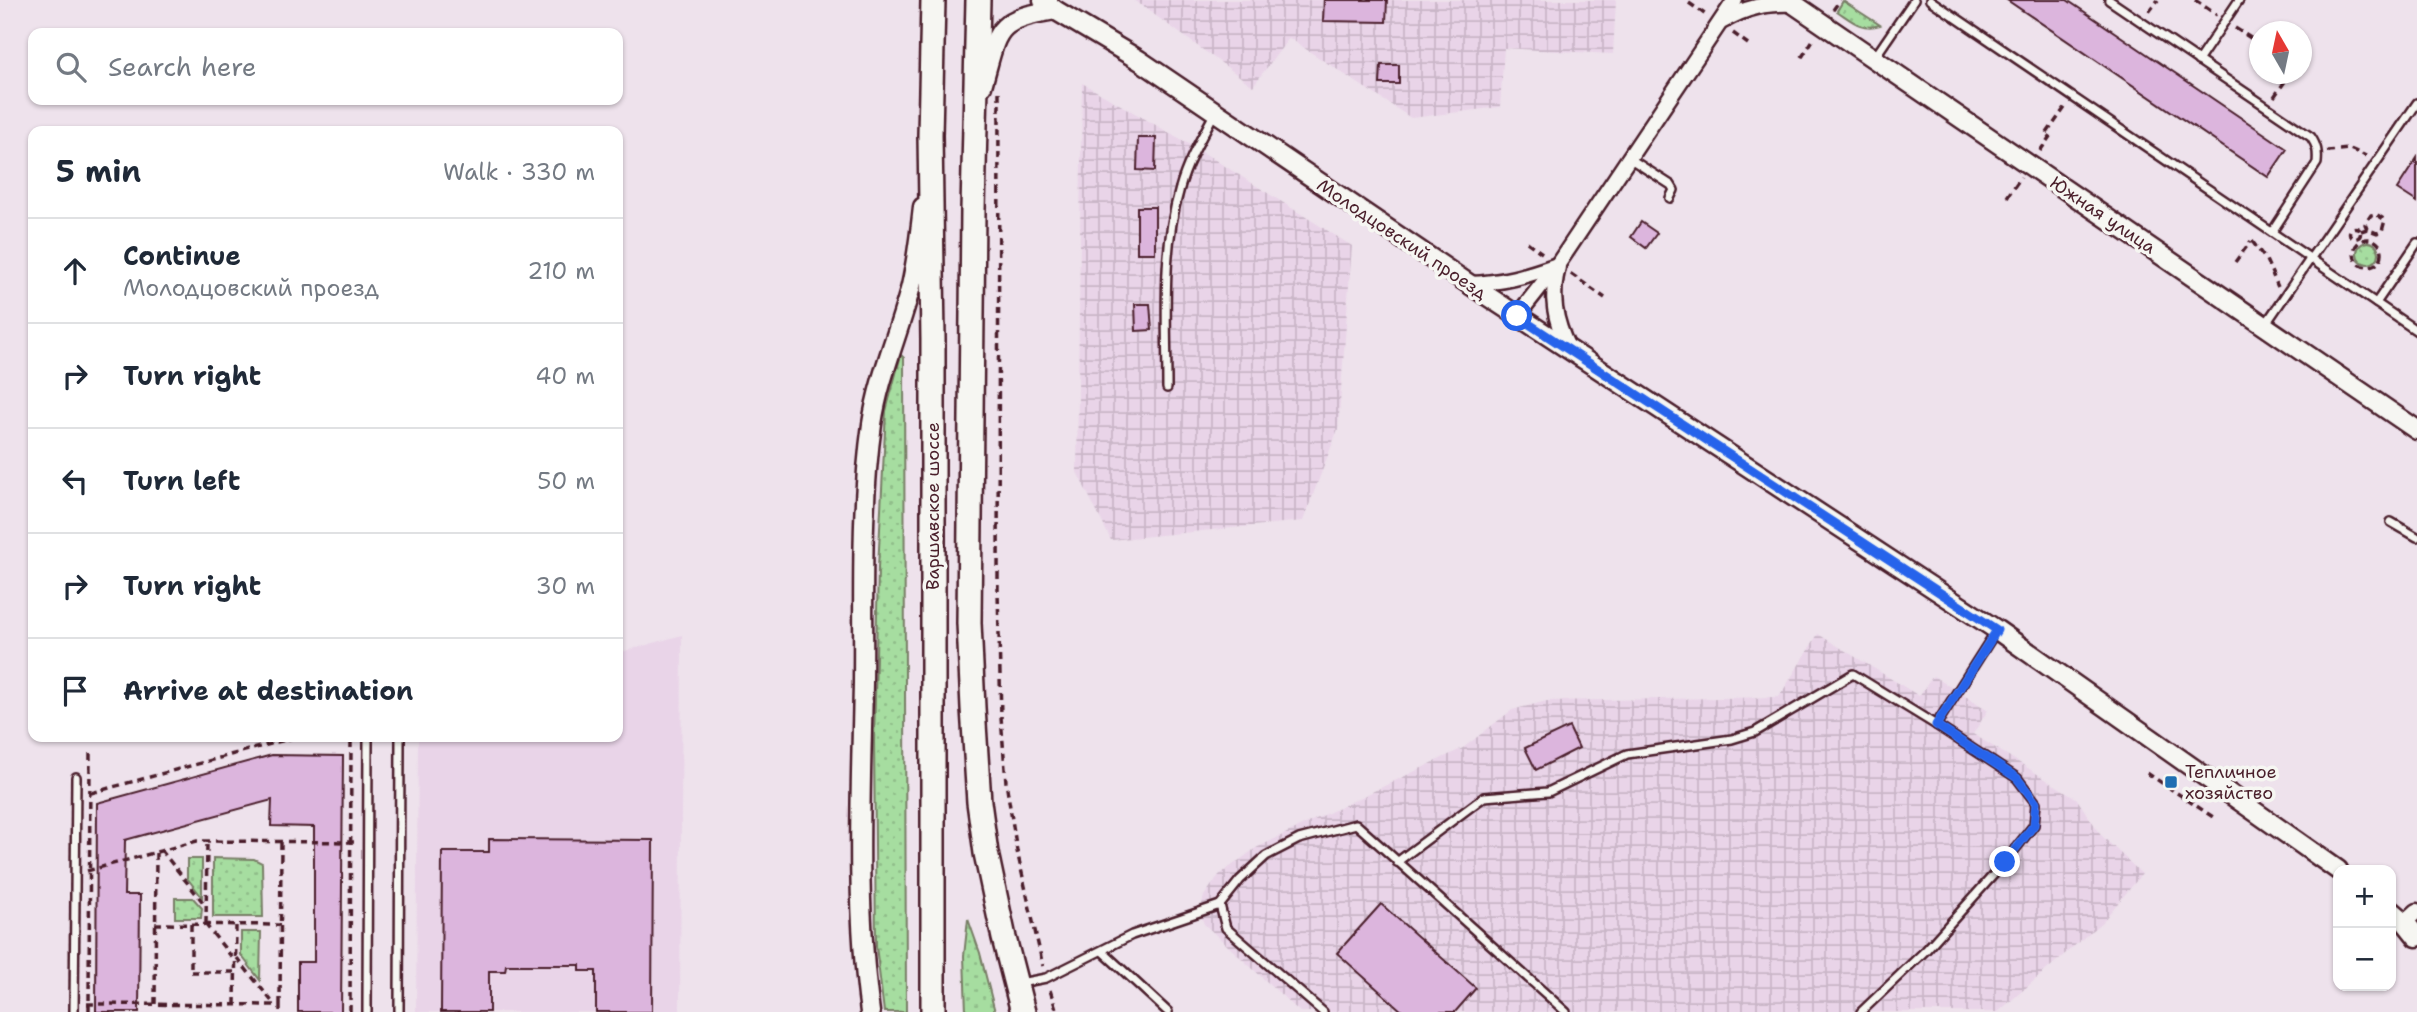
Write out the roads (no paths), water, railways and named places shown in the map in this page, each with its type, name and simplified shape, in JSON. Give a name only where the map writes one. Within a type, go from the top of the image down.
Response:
[{"type":"main road","name":"Варшавское шоссе","points":[[933,0],[930,135],[933,339],[933,1012]]},
{"type":"main road","name":"Варшавское шоссе","points":[[978,0],[969,623],[979,802],[986,853],[1023,1012]]},
{"type":"street","points":[[1719,23],[1722,0]]},
{"type":"street","points":[[1517,316],[1558,264],[1735,0]]},
{"type":"street","points":[[1719,23],[1754,6],[1790,2]]},
{"type":"street","name":"Южная улица","points":[[1790,2],[2417,430]]},
{"type":"street","name":"Молодцовский проезд","points":[[975,112],[995,41],[1001,30],[1019,16],[1053,3],[1517,316],[1997,630],[2333,866]]},
{"type":"street","points":[[870,1012],[864,970],[861,800],[864,547],[868,464],[879,386],[910,287],[919,246],[930,135]]},
{"type":"street","points":[[1469,284],[1516,279],[1558,264]]},
{"type":"street","points":[[1558,264],[1554,283],[1554,311],[1558,327],[1569,349]]},
{"type":"street","points":[[2411,916],[2417,937]]},
{"type":"lane","points":[[1874,59],[1914,0]]},
{"type":"lane","points":[[1930,0],[2417,331]]},
{"type":"lane","points":[[2109,0],[2311,137],[2318,152],[2317,163],[2272,232]]},
{"type":"lane","points":[[2198,61],[2239,0]]},
{"type":"lane","points":[[2264,326],[2417,103]]},
{"type":"lane","points":[[1167,388],[1167,257],[1172,223],[1180,186],[1214,113]]},
{"type":"lane","points":[[1629,158],[1671,185],[1674,190],[1670,198]]},
{"type":"lane","points":[[2376,303],[2417,243]]},
{"type":"lane","points":[[2391,522],[2417,537]]},
{"type":"lane","points":[[1936,725],[1997,630]]},
{"type":"lane","points":[[1397,862],[1484,797],[1548,792],[1627,754],[1732,739],[1755,732],[1853,674],[2017,778],[2036,803],[2034,825],[2005,862],[1926,950],[1861,1012]]},
{"type":"lane","points":[[367,1012],[368,742]]},
{"type":"lane","points":[[399,1012],[400,742]]},
{"type":"lane","points":[[74,1008],[76,777]]},
{"type":"lane","points":[[1016,984],[1046,978],[1132,935],[1220,905],[1240,880],[1266,856],[1299,839],[1356,824],[1566,1012]]},
{"type":"lane","points":[[1220,905],[1226,929],[1322,1012]]},
{"type":"lane","points":[[1102,951],[1168,1012]]},
{"type":"place","name":"Тепличное хозяйство","points":[[2171,782]]}]
